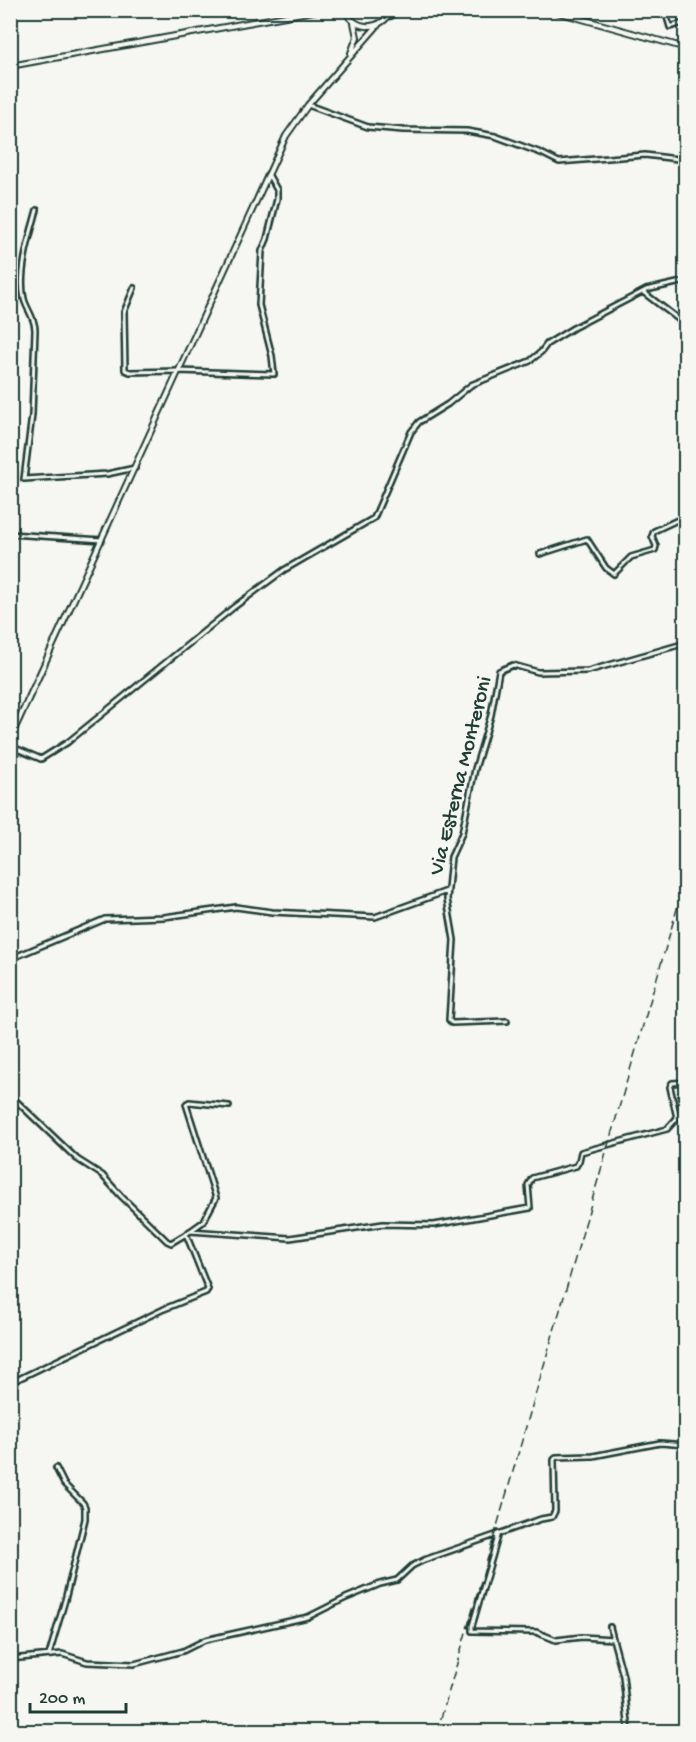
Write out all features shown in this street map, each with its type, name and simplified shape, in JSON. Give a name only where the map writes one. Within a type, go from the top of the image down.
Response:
[{"type":"street","points":[[10,66],[320,10]]},
{"type":"street","points":[[338,10],[346,13],[354,23],[357,37],[350,57]]},
{"type":"street","points":[[388,18],[392,10]]},
{"type":"street","points":[[10,739],[286,136],[308,105],[378,25],[399,10]]},
{"type":"street","points":[[550,10],[686,48]]},
{"type":"street","points":[[665,10],[670,27],[686,22]]},
{"type":"street","points":[[354,23],[370,27],[378,25]]},
{"type":"street","points":[[357,37],[364,41]]},
{"type":"street","points":[[308,105],[368,127],[404,130],[466,130],[495,136],[559,162],[645,155],[686,160]]},
{"type":"street","points":[[135,288],[124,312],[125,370],[130,372],[274,374],[273,356],[259,305],[262,251],[277,199],[277,190],[268,174]]},
{"type":"street","points":[[37,210],[25,260],[24,296],[35,330],[32,415],[24,479],[107,474],[135,468]]},
{"type":"street","points":[[10,746],[41,759],[68,742],[234,607],[284,570],[374,518],[411,432],[419,422],[471,385],[530,361],[547,344],[573,328],[643,292],[686,280]]},
{"type":"street","points":[[643,292],[686,325]]},
{"type":"street","points":[[540,554],[587,539],[606,568],[614,574],[631,557],[655,550],[656,546],[652,536],[654,531],[686,516]]},
{"type":"street","points":[[10,534],[102,540]]},
{"type":"street","name":"Via Esterna Monteroni","points":[[507,1021],[452,1023],[449,1020],[454,940],[447,891],[451,857],[462,833],[475,769],[491,715],[499,671],[513,665],[538,672],[588,671],[686,643]]},
{"type":"street","points":[[10,726],[16,728]]},
{"type":"street","points":[[10,960],[105,919],[164,917],[236,907],[272,912],[375,917],[447,891]]},
{"type":"street","points":[[190,1231],[290,1238],[383,1224],[434,1225],[530,1208],[528,1185],[532,1178],[576,1166],[581,1152],[672,1126],[677,1118],[670,1087],[672,1083],[686,1082]]},
{"type":"street","points":[[10,1095],[77,1159],[102,1175],[166,1241],[171,1243],[203,1222],[216,1198],[186,1104],[189,1102],[229,1106]]},
{"type":"street","points":[[10,1383],[154,1313],[208,1291],[186,1234]]},
{"type":"street","points":[[10,1659],[62,1654],[87,1662],[134,1664],[183,1651],[206,1640],[308,1617],[356,1594],[397,1580],[412,1566],[424,1560],[555,1515],[554,1460],[556,1457],[593,1456],[660,1443],[686,1445]]},
{"type":"street","points":[[49,1654],[85,1519],[83,1503],[64,1484],[56,1468]]},
{"type":"street","points":[[499,1533],[472,1631],[536,1632],[556,1640],[582,1637],[613,1639]]},
{"type":"street","points":[[610,1628],[623,1676],[629,1731]]},
{"type":"railway","points":[[437,1732],[686,878]]}]
